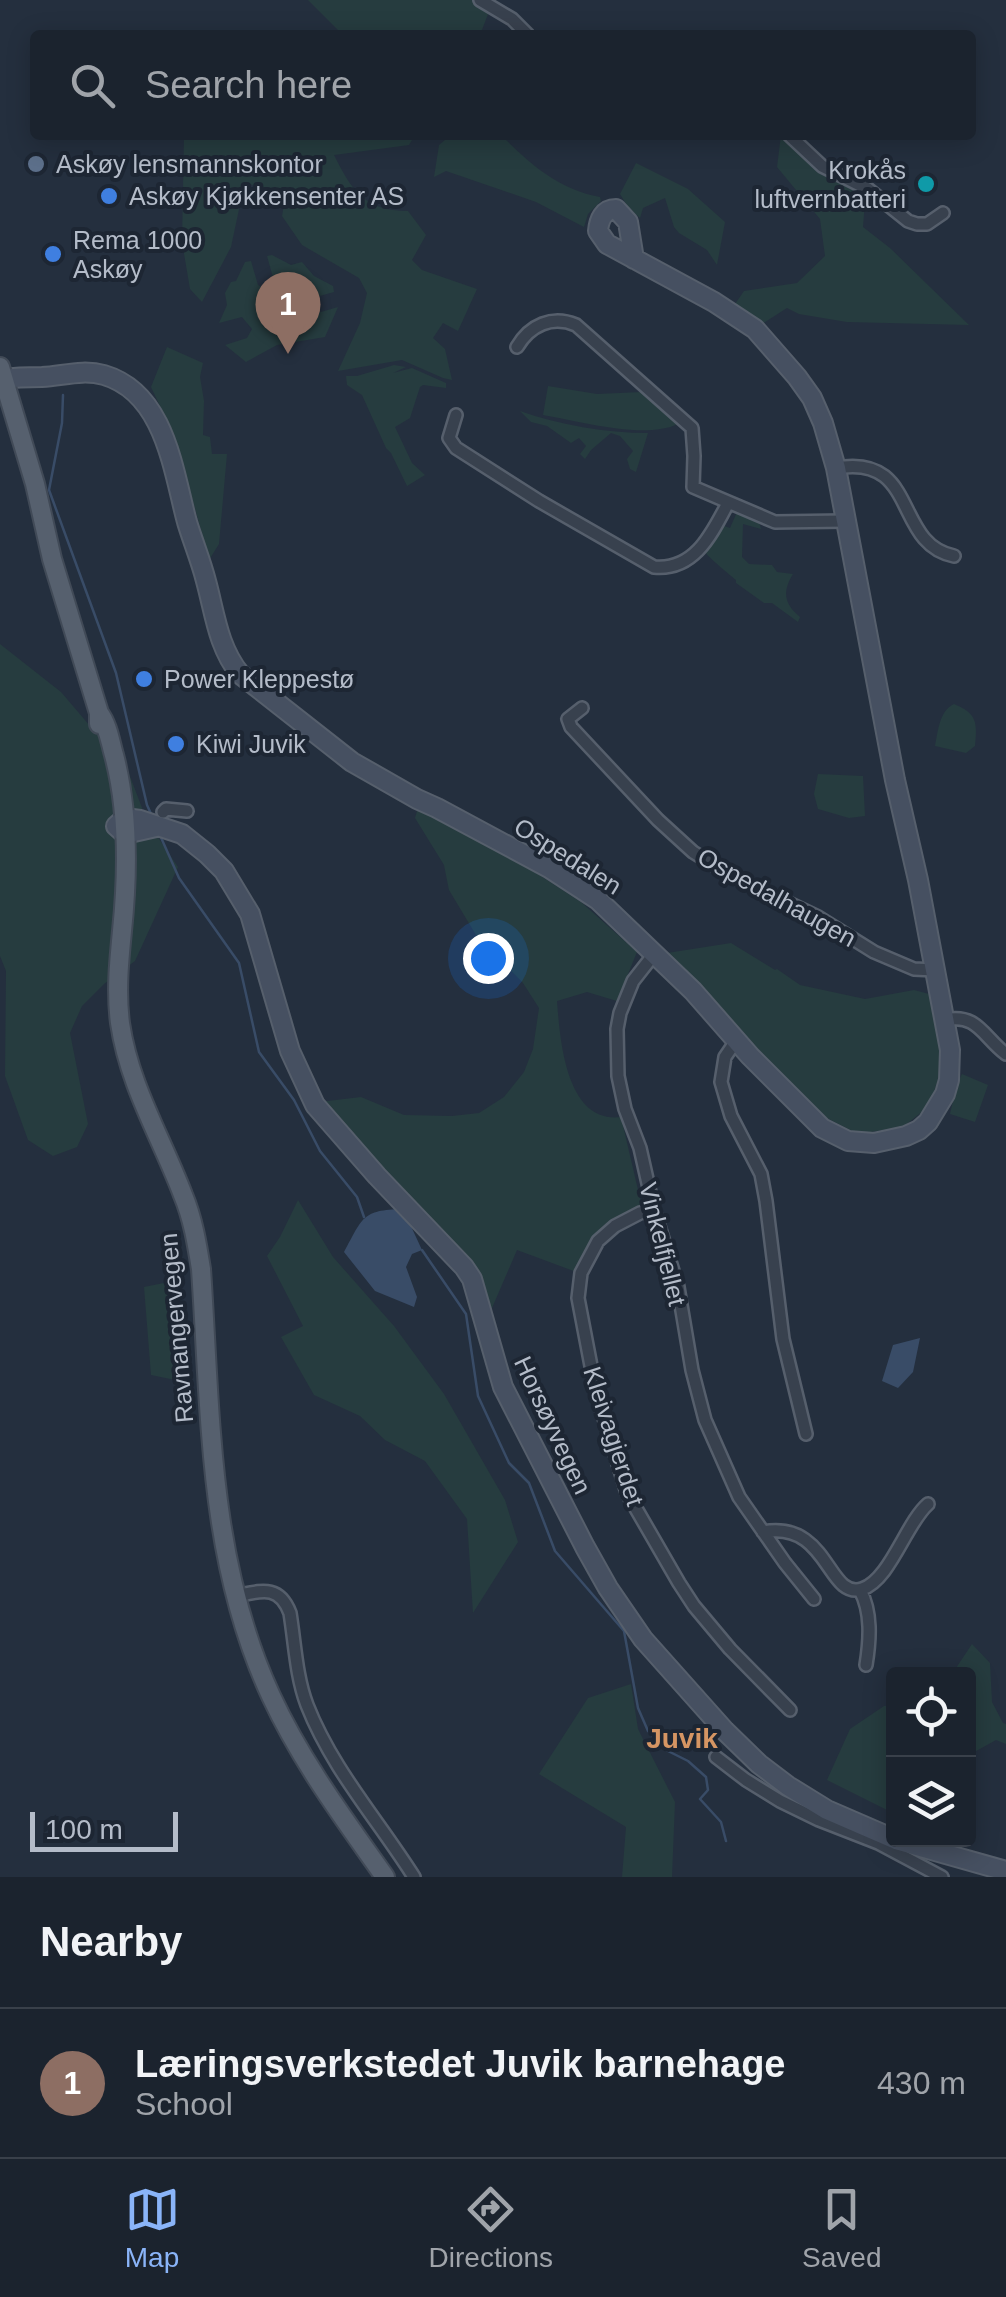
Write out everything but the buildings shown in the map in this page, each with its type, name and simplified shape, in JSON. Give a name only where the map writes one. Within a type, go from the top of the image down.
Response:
[{"type":"main road","name":"Ravnangervegen","points":[[2,386],[44,542],[99,712],[122,826],[118,1003],[126,1057],[185,1199],[196,1239],[214,1488],[224,1550],[261,1673],[278,1712],[322,1786],[386,1877]]},
{"type":"street","points":[[480,0],[522,30]]},
{"type":"street","points":[[794,140],[822,166],[868,189],[908,221],[927,224],[944,213]]},
{"type":"street","name":"Ospedalen","points":[[2,386],[28,376],[79,372],[102,375],[129,388],[154,415],[163,433],[219,636],[240,674],[352,762],[549,868],[612,912],[822,1128],[848,1141],[892,1141],[928,1122],[942,1102],[951,1064],[836,468],[823,423],[812,398],[765,338],[727,309],[634,259]]},
{"type":"street","points":[[517,347],[523,336],[538,325],[563,320],[581,328],[692,428],[693,486],[775,522],[845,521]]},
{"type":"street","points":[[456,415],[449,438],[456,448],[654,567],[668,567],[693,557],[728,504]]},
{"type":"street","points":[[836,468],[864,466],[880,472],[931,546],[954,556]]},
{"type":"street","name":"Ospedalhaugen","points":[[582,708],[568,719],[571,727],[669,831],[694,852],[730,875],[818,917],[874,952],[914,969],[935,970]]},
{"type":"street","points":[[122,826],[141,832],[160,820],[166,809],[187,811]]},
{"type":"street","name":"Horsøyvegen","points":[[160,820],[224,870],[250,914],[290,1051],[315,1105],[472,1279],[503,1387],[585,1547],[643,1639],[759,1764],[828,1810],[886,1835]]},
{"type":"street","name":"Vinkelfjellet","points":[[655,954],[633,982],[620,1012],[616,1038],[625,1110],[640,1148],[678,1287],[705,1420],[730,1480],[763,1532],[814,1598]]},
{"type":"street","points":[[945,1020],[970,1021],[1006,1054]]},
{"type":"street","points":[[736,1041],[724,1057],[721,1082],[731,1116],[760,1174],[783,1339],[806,1434]]},
{"type":"street","name":"Kleivagjerdet","points":[[654,1210],[616,1226],[598,1241],[581,1274],[579,1310],[596,1392],[628,1493],[663,1556],[694,1606],[790,1710]]},
{"type":"street","points":[[763,1532],[784,1531],[807,1540],[837,1580],[860,1590],[884,1569],[928,1504]]},
{"type":"street","points":[[860,1590],[869,1626],[866,1664]]},
{"type":"street","points":[[236,1596],[266,1592],[286,1602],[303,1692],[324,1744],[414,1877]]},
{"type":"street","points":[[716,1757],[791,1807],[878,1842],[942,1877]]},
{"type":"street","name":"Horsøyvegen","points":[[918,1847],[1006,1871]]},
{"type":"green space","points":[[308,0],[474,0],[490,9],[482,30],[338,30]]},
{"type":"green space","points":[[184,140],[412,140],[409,145],[334,155],[362,197],[381,207],[408,211],[426,235],[412,260],[422,270],[477,289],[458,331],[443,323],[433,338],[445,349],[452,380],[402,360],[338,371],[360,323],[367,293],[359,278],[302,245],[282,216],[284,205],[249,183],[244,186],[231,247],[202,302],[190,289],[182,242]]},
{"type":"green space","points":[[445,140],[506,140],[546,174],[571,188],[600,197],[601,201],[588,214],[584,227],[536,202],[446,171],[434,177],[439,145]]},
{"type":"green space","points":[[780,140],[794,140],[848,180],[865,201],[863,227],[969,325],[847,322],[799,314],[787,308],[759,326],[733,307],[744,291],[797,283],[825,256],[820,219],[777,167]]},
{"type":"green space","points":[[636,163],[688,189],[725,222],[717,265],[707,250],[674,227],[665,198],[643,208],[640,218],[628,207],[620,194]]},
{"type":"green space","points":[[267,256],[291,265],[302,262],[314,276],[333,286],[334,292],[309,299],[304,309],[314,314],[338,307],[325,337],[277,345],[246,362],[225,345],[247,338],[252,329],[242,317],[219,323],[227,305],[225,293],[245,262],[251,261],[258,285],[269,291],[274,281]]},
{"type":"green space","points":[[167,347],[203,363],[203,435],[210,437],[212,454],[227,454],[219,544],[209,560],[177,450],[151,387]]},
{"type":"green space","points":[[394,365],[406,367],[393,373],[412,368],[446,383],[446,388],[420,387],[410,418],[395,427],[412,463],[425,475],[407,486],[362,395],[347,385],[346,376]]},
{"type":"green space","points":[[548,386],[597,394],[642,392],[678,424],[630,430],[543,415]]},
{"type":"green space","points":[[520,411],[583,427],[648,433],[636,472],[630,469],[627,459],[633,451],[620,436],[611,433],[585,459],[580,454],[586,446],[579,438],[571,443],[547,426],[531,422]]},
{"type":"green space","points":[[737,512],[759,522],[761,529],[743,524],[742,557],[749,564],[772,565],[777,572],[793,574],[786,597],[800,617],[798,622],[736,583],[705,552],[721,525],[730,528]]},
{"type":"green space","points":[[0,644],[61,692],[96,733],[120,750],[147,821],[178,867],[135,961],[82,1006],[70,1033],[88,1124],[77,1147],[53,1156],[28,1140],[5,1076],[6,971],[0,956]]},
{"type":"green space","points":[[954,704],[968,712],[976,725],[975,746],[966,753],[935,746],[942,717]]},
{"type":"green space","points":[[818,774],[863,776],[865,816],[849,818],[818,809],[814,794]]},
{"type":"green space","points":[[418,808],[510,856],[581,902],[637,952],[617,1001],[587,992],[557,1001],[564,1057],[577,1094],[603,1116],[621,1117],[642,1207],[600,1231],[579,1273],[517,1250],[489,1315],[478,1280],[319,1102],[361,1097],[404,1115],[479,1113],[504,1097],[524,1072],[533,1049],[539,1008],[523,983],[476,935],[449,890],[444,865],[415,818]]},
{"type":"green space","points":[[731,943],[800,985],[865,999],[914,990],[929,994],[943,1068],[928,1107],[903,1127],[858,1134],[815,1112],[667,953]]},
{"type":"green space","points":[[962,1074],[988,1085],[975,1122],[950,1114]]},
{"type":"green space","points":[[298,1200],[333,1257],[394,1326],[444,1394],[505,1500],[518,1542],[473,1613],[467,1519],[425,1461],[385,1440],[360,1416],[314,1395],[281,1337],[303,1326],[267,1256]]},
{"type":"green space","points":[[174,1281],[180,1381],[151,1375],[144,1287]]},
{"type":"green space","points":[[972,1644],[990,1663],[992,1702],[1006,1724],[1006,1744],[996,1740],[976,1751],[976,1667],[957,1667]]},
{"type":"green space","points":[[631,1684],[638,1729],[675,1802],[672,1877],[622,1877],[626,1827],[539,1774],[588,1698]]},
{"type":"green space","points":[[886,1706],[886,1810],[827,1780],[850,1729]]},
{"type":"water","points":[[403,1209],[422,1250],[412,1254],[406,1267],[417,1297],[414,1307],[375,1291],[344,1252],[365,1218],[379,1211]]},
{"type":"water","points":[[920,1338],[913,1372],[898,1388],[882,1381],[893,1345]]},
{"type":"waterway","points":[[63,395],[62,423],[49,490],[116,673],[152,816]]},
{"type":"waterway","points":[[159,833],[179,878],[239,963],[259,1052],[294,1100],[320,1151],[357,1197],[364,1217]]},
{"type":"waterway","points":[[422,1250],[466,1314],[478,1396],[509,1463],[529,1483],[555,1551],[624,1631],[638,1708],[648,1731],[666,1750],[688,1761],[706,1777],[708,1790],[700,1799],[721,1822],[726,1841]]},
{"type":"place","name":"Askøy lensmannskontor","points":[[36,164]]},
{"type":"place","name":"Krokås luftvernbatteri","points":[[926,184]]},
{"type":"place","name":"Askøy Kjøkkensenter AS","points":[[109,196]]},
{"type":"place","name":"Rema 1000 Askøy","points":[[53,254]]},
{"type":"place","name":"Læringsverkstedet Juvik barnehage","points":[[288,354]]},
{"type":"place","name":"Power Kleppestø","points":[[144,679]]},
{"type":"place","name":"Kiwi Juvik","points":[[176,744]]},
{"type":"district","name":"Juvik","points":[[682,1738]]}]
